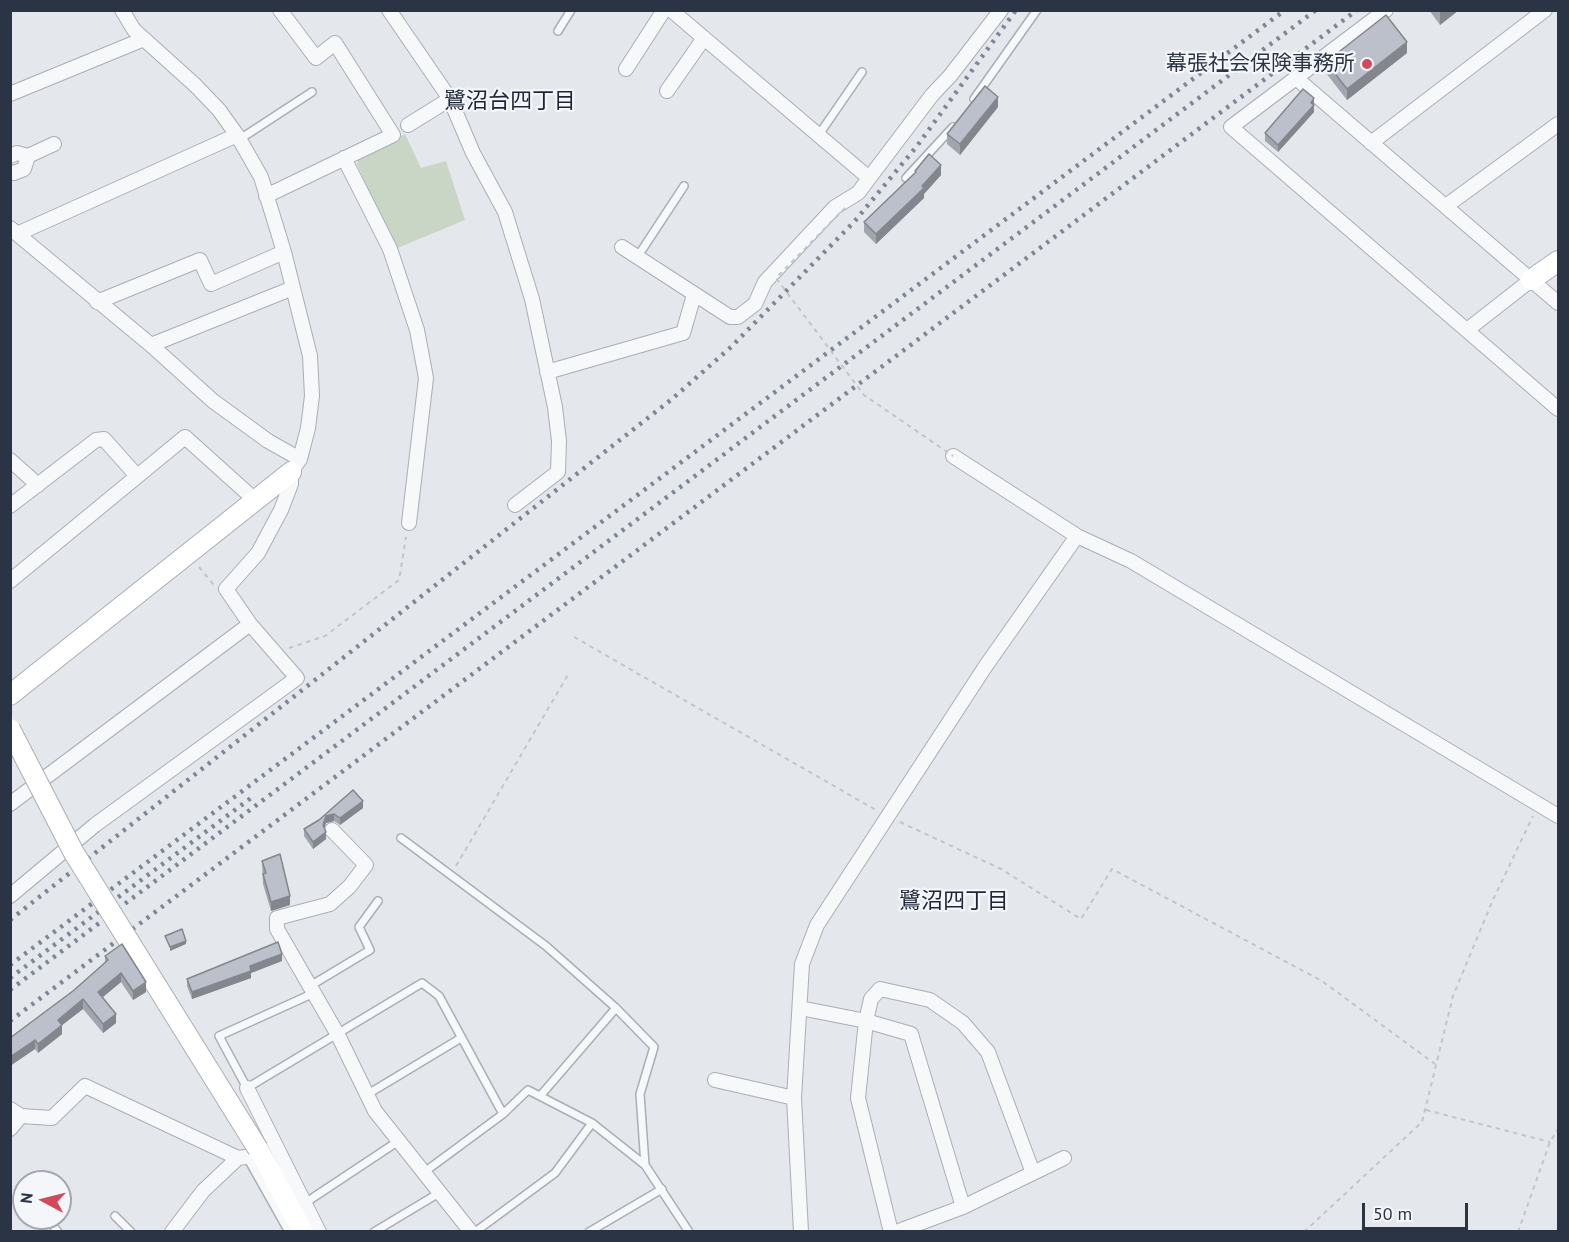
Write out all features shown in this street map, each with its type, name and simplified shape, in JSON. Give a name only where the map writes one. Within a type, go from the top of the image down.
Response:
[{"type":"street","points":[[10,896],[95,825],[297,678],[250,624],[226,589],[258,553],[291,484],[311,411],[312,375],[284,252],[261,177],[239,137],[219,110],[195,85],[134,30],[122,10]]},
{"type":"street","points":[[266,196],[393,135],[335,43],[316,58],[280,10]]},
{"type":"street","points":[[389,10],[450,99],[473,153],[505,212],[532,299],[558,429],[558,472],[515,505]]},
{"type":"street","points":[[626,69],[664,10]]},
{"type":"street","points":[[671,10],[869,178]]},
{"type":"street","points":[[622,247],[730,317],[738,317],[755,304],[765,282],[836,207],[858,193],[932,95],[950,76],[1001,10]]},
{"type":"street","points":[[1386,10],[1231,127],[1558,409]]},
{"type":"street","points":[[1371,143],[1545,10]]},
{"type":"street","points":[[667,91],[704,38]]},
{"type":"street","points":[[10,94],[144,39]]},
{"type":"street","points":[[1296,78],[1558,303]]},
{"type":"street","points":[[408,125],[450,99]]},
{"type":"street","points":[[1446,206],[1558,124]]},
{"type":"street","points":[[239,137],[143,180],[14,231],[97,303],[151,345],[213,401],[268,441],[295,465]]},
{"type":"street","points":[[10,156],[17,153],[28,156],[54,144]]},
{"type":"street","points":[[10,172],[14,173],[24,169],[28,156]]},
{"type":"street","points":[[344,158],[390,249],[417,330],[426,378],[408,523]]},
{"type":"street","points":[[97,303],[200,260],[211,284],[284,252]]},
{"type":"street","points":[[1467,330],[1558,261]]},
{"type":"street","points":[[151,345],[293,288]]},
{"type":"street","points":[[547,372],[683,333],[694,295]]},
{"type":"street","points":[[10,581],[185,437],[255,500]]},
{"type":"street","points":[[10,506],[96,440],[104,439],[137,476]]},
{"type":"street","points":[[953,456],[1077,536],[1131,561],[1558,816]]},
{"type":"street","points":[[10,460],[38,486]]},
{"type":"street","points":[[10,695],[255,500],[295,465]]},
{"type":"street","points":[[801,1232],[794,1098],[802,964],[817,925],[985,667],[1077,536]]},
{"type":"street","points":[[10,804],[250,624]]},
{"type":"street","points":[[10,729],[74,853],[251,1155],[303,1232]]},
{"type":"street","points":[[332,830],[366,865],[350,886],[330,904],[277,918],[277,929],[338,1035],[375,1112],[473,1232]]},
{"type":"street","points":[[891,1232],[858,1098],[866,1021],[871,999],[880,989],[930,1000],[963,1023],[988,1052],[1033,1173]]},
{"type":"street","points":[[800,1008],[866,1021],[911,1034],[963,1207]]},
{"type":"street","points":[[715,1080],[794,1098]]},
{"type":"street","points":[[10,1129],[16,1112],[52,1118],[85,1086],[251,1155]]},
{"type":"street","points":[[247,1088],[319,1232]]},
{"type":"street","points":[[172,1232],[203,1191],[251,1155]]},
{"type":"street","points":[[896,1232],[963,1207],[1064,1158]]},
{"type":"lane","points":[[558,31],[571,10]]},
{"type":"lane","points":[[966,110],[1037,10]]},
{"type":"lane","points":[[819,136],[862,72]]},
{"type":"lane","points":[[239,137],[312,92]]},
{"type":"lane","points":[[906,178],[960,118]]},
{"type":"lane","points":[[638,256],[684,186]]},
{"type":"lane","points":[[400,838],[546,946],[616,1008],[654,1047],[640,1094],[645,1165]]},
{"type":"lane","points":[[378,901],[359,927],[370,950],[312,990],[219,1036],[247,1088],[422,983],[439,996],[503,1114]]},
{"type":"lane","points":[[541,1095],[616,1008]]},
{"type":"lane","points":[[368,1094],[461,1038]]},
{"type":"lane","points":[[423,1173],[503,1114],[528,1090],[591,1124],[645,1165],[689,1232]]},
{"type":"lane","points":[[473,1232],[555,1173],[591,1124]]},
{"type":"lane","points":[[304,1204],[400,1140]]},
{"type":"lane","points":[[251,1155],[289,1232]]},
{"type":"lane","points":[[590,1232],[662,1189]]},
{"type":"lane","points":[[374,1232],[439,1193]]},
{"type":"lane","points":[[115,1216],[131,1232]]},
{"type":"path","points":[[845,208],[776,278],[864,395],[953,456]]},
{"type":"path","points":[[274,652],[325,636],[399,580],[408,523]]},
{"type":"path","points":[[188,553],[213,585],[226,589]]},
{"type":"path","points":[[574,637],[889,817],[1001,869],[1082,919],[1113,868],[1322,981],[1435,1064]]},
{"type":"path","points":[[450,876],[569,673]]},
{"type":"path","points":[[1304,1232],[1422,1122],[1454,996],[1492,902],[1538,805]]},
{"type":"path","points":[[1426,1110],[1550,1142]]},
{"type":"path","points":[[1518,1232],[1550,1142],[1558,1129]]},
{"type":"green space","points":[[405,134],[421,168],[446,161],[465,220],[395,249],[357,164],[360,157]]},
{"type":"building","points":[[1386,15],[1407,42],[1347,89],[1326,62]]},
{"type":"building","points":[[985,86],[998,97],[960,144],[947,134]]},
{"type":"building","points":[[1303,89],[1314,98],[1311,103],[1314,105],[1278,145],[1265,133]]},
{"type":"building","points":[[929,154],[941,165],[922,186],[924,188],[876,234],[864,222],[916,172]]},
{"type":"building","points":[[353,790],[363,801],[340,818],[334,814],[326,816],[323,825],[326,832],[313,842],[304,829],[319,820]]},
{"type":"building","points":[[280,854],[290,896],[271,902],[263,874],[266,873],[262,861]]},
{"type":"building","points":[[182,929],[186,941],[170,947],[165,936]]},
{"type":"building","points":[[278,942],[282,954],[250,966],[251,971],[192,992],[187,979]]},
{"type":"building","points":[[122,944],[146,982],[133,991],[121,973],[98,992],[116,1014],[103,1024],[83,999],[58,1020],[62,1025],[38,1044],[35,1040],[10,1057],[10,1038],[73,991],[108,960],[105,956]]},
{"type":"railway","points":[[10,920],[672,399],[731,347],[854,222],[917,146],[1016,10]]},
{"type":"railway","points":[[10,965],[1285,10]]},
{"type":"railway","points":[[10,990],[1316,10]]},
{"type":"railway","points":[[10,1021],[1357,10]]},
{"type":"railway","points":[[10,978],[255,795]]},
{"type":"place","name":"幕張社会保険事務所","points":[[1367,64]]},
{"type":"district","name":"鷺沼台四丁目","points":[[510,102]]},
{"type":"district","name":"鷺沼四丁目","points":[[954,902]]}]
